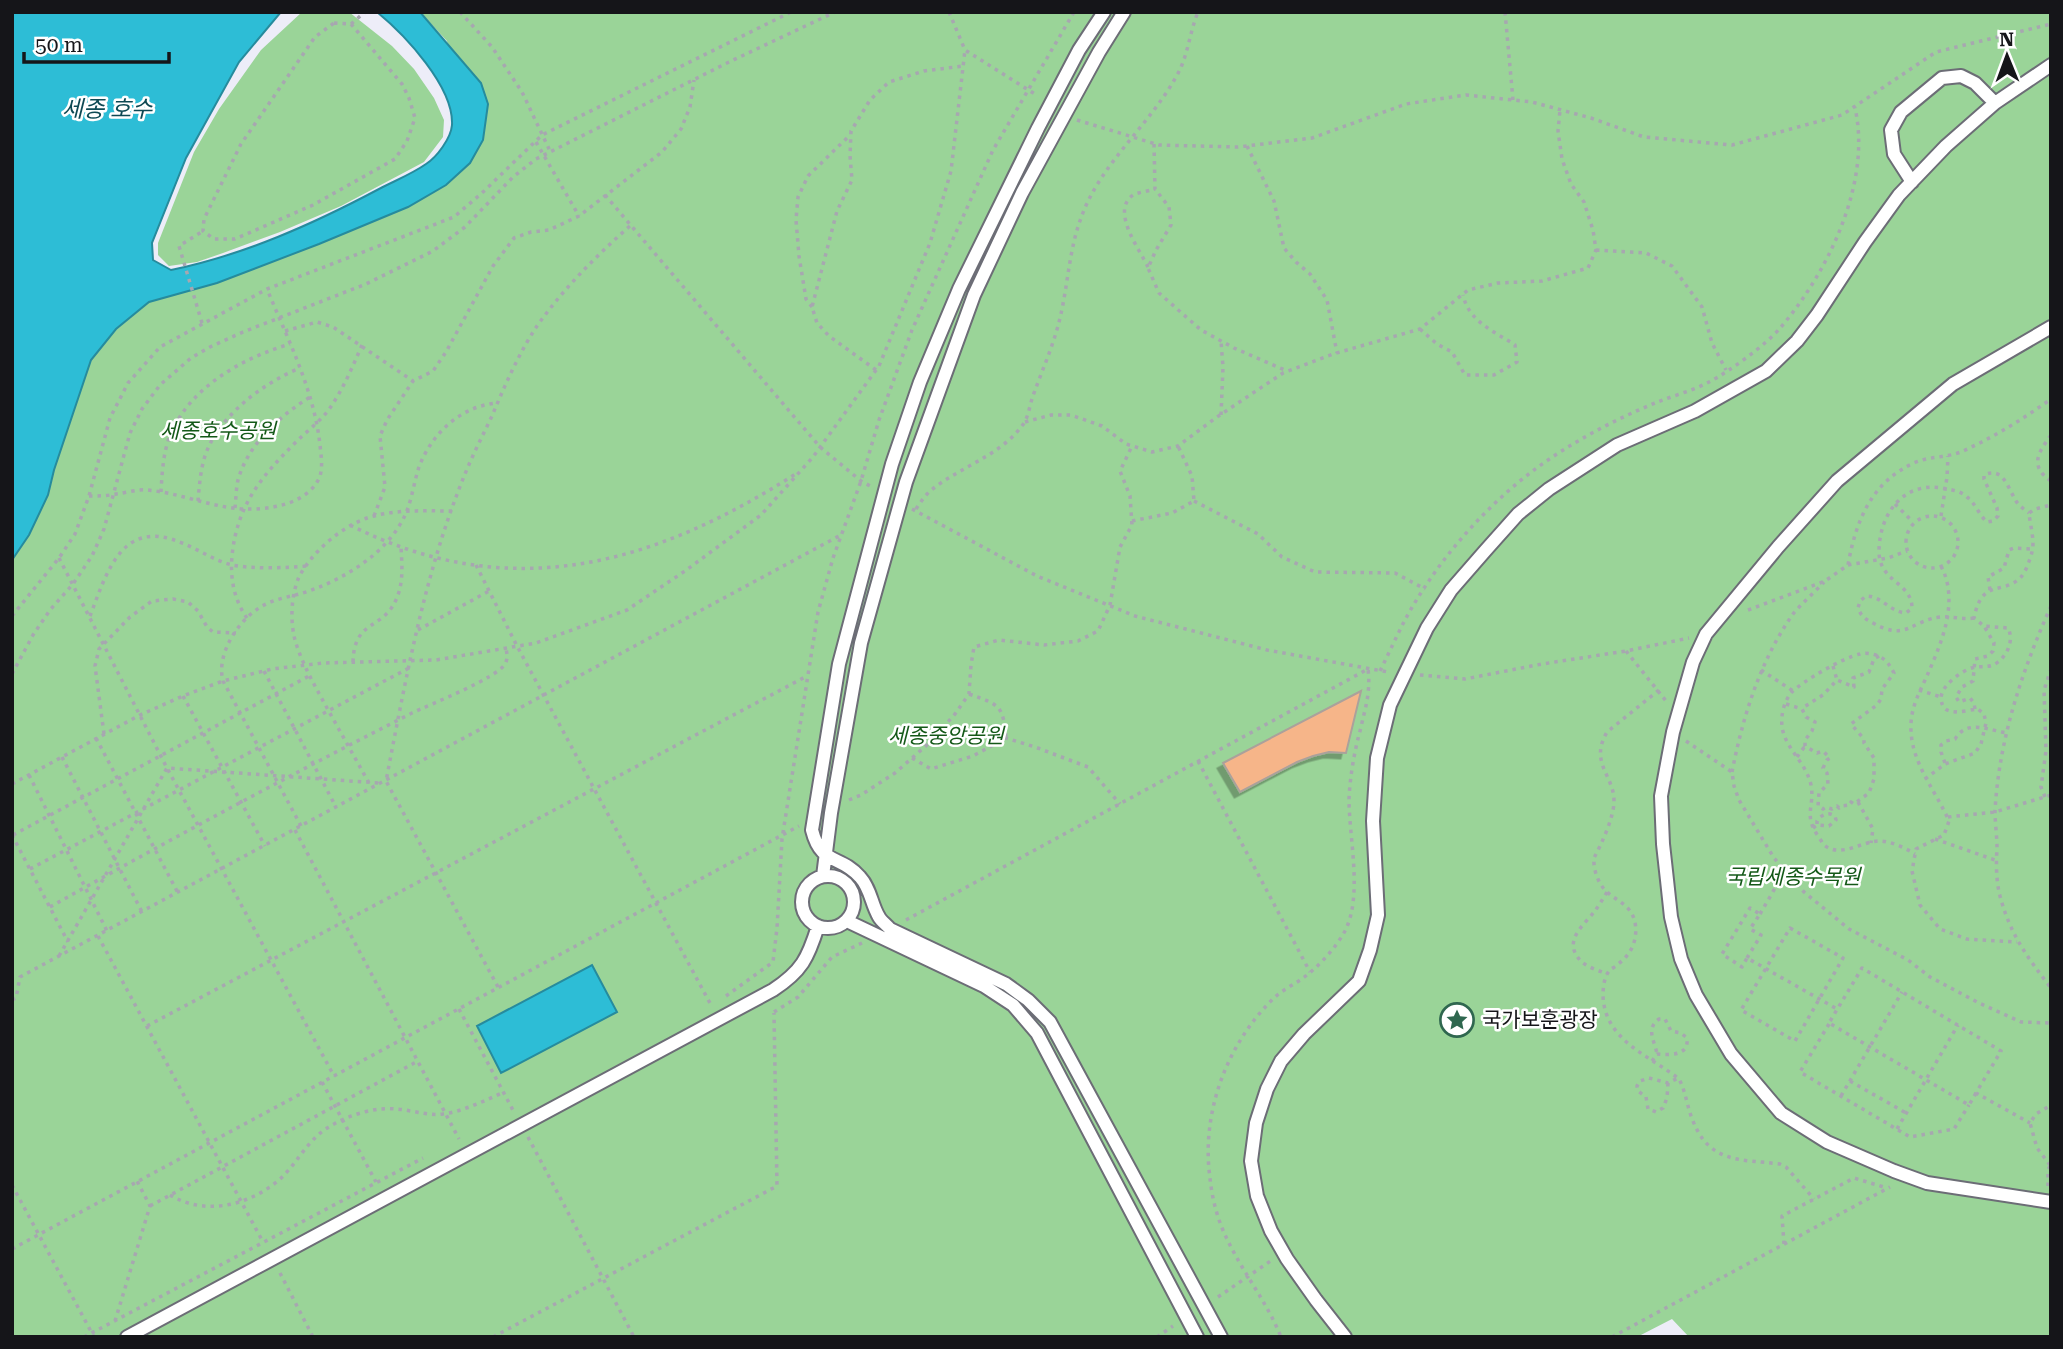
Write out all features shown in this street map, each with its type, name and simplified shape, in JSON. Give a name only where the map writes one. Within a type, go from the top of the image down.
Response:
[{"type":"lane","points":[[1104,12],[1079,50],[1051,104],[959,289],[920,382],[892,464],[839,664],[811,830],[816,844],[826,856],[845,865],[860,877],[879,916],[890,929],[1006,984],[1028,1000],[1050,1023],[1221,1337]]},
{"type":"lane","points":[[823,876],[861,643],[900,502],[974,295],[1022,193],[1099,51],[1124,12]]},
{"type":"lane","points":[[1345,1337],[1283,1252],[1271,1231],[1257,1196],[1251,1161],[1256,1123],[1267,1089],[1281,1061],[1304,1034],[1359,981],[1370,950],[1378,915],[1373,821],[1377,758],[1390,705],[1427,628],[1451,590],[1518,514],[1549,489],[1617,445],[1695,411],[1766,371],[1797,341],[1817,315],[1899,195],[1946,146],[1995,103],[2051,65]]},
{"type":"lane","points":[[1912,182],[1894,154],[1891,130],[1901,112],[1942,78],[1961,76],[1975,83],[1995,103]]},
{"type":"lane","points":[[2049,1201],[1927,1183],[1827,1142],[1781,1112],[1731,1054],[1696,995],[1681,959],[1671,917],[1662,844],[1661,796],[1673,732],[1693,662],[1706,634],[1778,547],[1837,481],[1953,384],[2051,327]]},
{"type":"lane","points":[[823,876],[839,877],[852,888],[855,904],[853,913],[847,920],[840,926],[831,928],[818,926],[807,917],[802,900],[808,884],[823,876]]},
{"type":"lane","points":[[847,920],[984,986],[1013,1005],[1037,1033],[1197,1337]]},
{"type":"lane","points":[[127,1337],[773,990],[790,979],[809,956],[818,926]]},
{"type":"path","points":[[203,231],[204,219],[241,144],[315,37],[334,23],[351,24],[364,12]]},
{"type":"path","points":[[460,12],[492,47],[515,81],[550,151]]},
{"type":"path","points":[[12,616],[75,534],[89,496],[110,418],[128,383],[160,347],[267,289],[454,217],[542,135],[791,12]]},
{"type":"path","points":[[12,674],[33,635],[92,556],[104,528],[130,433],[142,409],[160,384],[191,358],[243,332],[366,284],[433,251],[465,228],[513,177],[543,155],[835,12]]},
{"type":"path","points":[[12,784],[140,715],[223,681],[305,665],[436,660],[536,643],[626,610],[761,515],[820,447],[876,370],[930,243],[951,171],[965,50],[949,12]]},
{"type":"path","points":[[493,1337],[777,1186],[773,962],[783,833],[818,611],[879,419],[912,330],[992,150],[1074,12]]},
{"type":"path","points":[[915,510],[928,494],[1004,444],[1025,422],[1055,339],[1080,219],[1100,181],[1175,78],[1186,57],[1191,28],[1198,12]]},
{"type":"path","points":[[1505,12],[1513,100]]},
{"type":"path","points":[[203,231],[214,239],[235,239],[313,205],[395,159],[407,141],[415,118],[410,98],[402,84],[351,24]]},
{"type":"path","points":[[1066,113],[1079,121],[1154,144],[1247,146],[1312,138],[1406,104],[1466,95],[1532,102],[1591,118],[1644,138],[1732,145],[1842,115],[1936,52],[2051,24]]},
{"type":"path","points":[[965,50],[1051,104]]},
{"type":"path","points":[[876,370],[829,336],[817,323],[812,307],[806,299],[796,220],[798,197],[808,176],[851,133],[870,100],[889,82],[924,71],[963,66]]},
{"type":"path","points":[[374,516],[385,487],[380,436],[397,403],[413,381],[433,371],[446,352],[493,265],[514,237],[548,230],[579,216],[662,152],[681,129],[690,107],[694,80]]},
{"type":"path","points":[[1380,671],[1406,617],[1472,525],[1537,468],[1588,435],[1651,404],[1709,382],[1751,354],[1779,329],[1832,250],[1854,185],[1860,148],[1855,107]]},
{"type":"path","points":[[1025,422],[1051,415],[1071,415],[1102,426],[1126,444],[1152,452],[1178,446],[1287,371],[1337,353],[1420,329],[1468,290],[1498,283],[1542,281],[1588,268],[1596,250],[1593,230],[1584,202],[1571,184],[1562,159],[1558,131],[1560,110]]},
{"type":"path","points":[[812,307],[837,211],[852,180],[851,133]]},
{"type":"path","points":[[536,141],[579,216]]},
{"type":"path","points":[[1149,268],[1171,225],[1169,207],[1155,189],[1154,144]]},
{"type":"path","points":[[1247,146],[1274,201],[1284,248],[1310,274],[1327,300],[1337,353]]},
{"type":"path","points":[[1155,189],[1133,196],[1125,206],[1126,226],[1159,293],[1201,330],[1287,371]]},
{"type":"path","points":[[605,195],[820,447],[861,481],[884,492]]},
{"type":"path","points":[[498,988],[383,782],[410,660],[437,558],[465,475],[497,403],[522,352],[564,291],[631,225]]},
{"type":"path","points":[[202,323],[180,246],[203,231]]},
{"type":"path","points":[[1596,250],[1646,253],[1672,266],[1702,307],[1712,343],[1726,370]]},
{"type":"path","points":[[89,496],[145,490],[235,508],[260,509],[279,506],[301,497],[313,488],[320,476],[322,461],[317,423],[300,368],[267,289]]},
{"type":"path","points":[[1420,329],[1437,344],[1452,352],[1465,375],[1494,375],[1517,362],[1515,345],[1487,330],[1465,304],[1463,295]]},
{"type":"path","points":[[285,331],[317,322],[333,327],[413,381]]},
{"type":"path","points":[[1221,341],[1221,415]]},
{"type":"path","points":[[161,492],[169,439],[189,404],[205,387],[222,375],[268,350],[290,344]]},
{"type":"path","points":[[247,618],[236,598],[232,565],[236,526],[243,509],[249,496],[279,460],[317,423],[338,395],[362,345]]},
{"type":"path","points":[[198,501],[203,461],[227,419],[267,385],[300,368]]},
{"type":"path","points":[[235,508],[238,480],[248,455],[265,433],[310,397]]},
{"type":"path","points":[[1848,565],[1857,524],[1873,494],[1897,472],[1918,461],[1962,452],[2024,419],[2051,399]]},
{"type":"path","points":[[301,826],[223,681],[223,659],[236,633],[258,608],[322,586],[349,573],[372,557],[407,512],[418,469],[438,435],[457,416],[468,410],[497,403]]},
{"type":"path","points":[[2051,435],[2038,455],[2037,466],[2041,474],[2051,481]]},
{"type":"path","points":[[832,808],[861,795],[895,773],[928,744],[955,714],[969,694],[974,647],[999,640],[1044,645],[1078,641],[1098,631],[1110,605],[1120,547],[1132,525],[1130,496],[1120,471],[1132,446]]},
{"type":"path","points":[[1178,446],[1192,477],[1194,501]]},
{"type":"path","points":[[1941,517],[1948,456]]},
{"type":"path","points":[[351,525],[386,542],[437,558],[476,565],[545,569],[596,562],[640,551],[688,533],[733,512],[801,470]]},
{"type":"path","points":[[1974,618],[1983,596],[1990,590],[2023,576],[2032,549],[2029,513],[2020,506],[2006,480],[1989,472],[1984,475],[1998,516],[1993,521],[1987,522],[1966,496],[1936,486],[1918,488],[1895,504],[1882,527],[1880,559],[1884,571],[1907,592],[1912,600],[1912,608],[1906,613],[1900,613],[1875,596],[1866,596],[1860,601],[1858,608],[1861,615],[1879,627],[1900,632],[1930,620],[1948,617],[1974,618],[1984,626],[1994,643],[1994,649],[1988,656],[1975,659],[1973,681],[1962,687],[1956,697],[1959,702],[1970,698],[1975,709]]},
{"type":"path","points":[[1194,501],[1258,534],[1282,557],[1315,572],[1395,573],[1425,589]]},
{"type":"path","points":[[1132,521],[1172,513],[1194,501]]},
{"type":"path","points":[[900,502],[1037,576],[1135,616],[1267,650],[1380,671],[1465,679],[1542,663],[1626,652],[1706,634]]},
{"type":"path","points":[[1895,504],[1914,523]]},
{"type":"path","points":[[2029,513],[2051,505]]},
{"type":"path","points":[[369,783],[310,676],[295,641],[292,625],[294,595],[300,576],[320,550],[335,535],[351,525],[390,513],[452,511]]},
{"type":"path","points":[[1930,516],[1941,517],[1953,526],[1958,543],[1952,559],[1941,566],[1929,568],[1914,561],[1908,551],[1906,538],[1914,523],[1930,516]]},
{"type":"path","points":[[90,616],[107,572],[124,547],[150,535],[180,541],[232,565],[274,568],[307,566]]},
{"type":"path","points":[[12,1000],[16,998],[20,977],[841,535]]},
{"type":"path","points":[[353,662],[355,643],[361,633],[388,612],[395,603],[402,578],[401,547]]},
{"type":"path","points":[[1990,590],[1988,577],[2004,568],[2009,550],[2032,549]]},
{"type":"path","points":[[1908,551],[1848,565],[1825,581],[1794,613],[1751,694],[1732,772],[1734,786],[1739,800],[1774,858],[1804,892],[1849,929],[1908,960],[1930,977],[1979,1003],[2021,1022],[2051,1023]]},
{"type":"path","points":[[59,558],[167,768],[334,1076]]},
{"type":"path","points":[[476,565],[711,1005],[773,962]]},
{"type":"path","points":[[1941,566],[1948,585],[1947,624],[1914,702],[1911,725],[1915,755],[1925,779],[1949,821],[1944,835],[1916,849],[1912,872],[1920,905],[1940,929],[1967,939],[2017,942]]},
{"type":"path","points":[[1716,622],[1825,581]]},
{"type":"path","points":[[418,630],[489,591]]},
{"type":"path","points":[[104,734],[95,666],[99,649],[130,617],[152,601],[173,599],[188,602],[213,632],[236,633]]},
{"type":"path","points":[[2051,606],[2023,673],[2000,764],[1995,813],[1995,860],[2000,894],[2017,942],[2051,988]]},
{"type":"path","points":[[1925,779],[1945,764],[1975,753],[1981,744],[1985,729],[1984,714],[1978,709],[1952,712],[1945,709],[1941,702],[1948,683],[1969,669],[1995,664],[2006,653],[2011,634],[2008,628],[1984,626]]},
{"type":"path","points":[[50,906],[397,720],[495,674],[505,665],[508,656],[506,649]]},
{"type":"path","points":[[1626,652],[1659,690],[1677,718]]},
{"type":"path","points":[[1805,746],[1817,752],[1823,751],[1830,758],[1824,764],[1828,784],[1819,793],[1818,806],[1823,809],[1836,806],[1839,808],[1851,802],[1858,802],[1871,790],[1874,758],[1864,739],[1851,724],[1881,699],[1882,689],[1894,673],[1886,660],[1860,653],[1793,691],[1788,695],[1782,719],[1783,734],[1787,744],[1803,764],[1811,786],[1810,824],[1815,827],[1824,845],[1834,850],[1879,841],[1900,846],[1916,854]]},
{"type":"path","points":[[1833,666],[1838,680],[1854,687],[1853,678],[1870,672],[1874,659],[1879,656]]},
{"type":"path","points":[[143,809],[409,668]]},
{"type":"path","points":[[890,929],[1368,669]]},
{"type":"path","points":[[1281,1337],[1226,1238],[1209,1176],[1208,1137],[1221,1080],[1248,1030],[1273,999],[1310,972],[1346,929],[1353,905],[1354,882],[1349,798],[1357,741],[1370,685],[1368,669]]},
{"type":"path","points":[[2045,797],[2041,787],[2046,751],[2045,690],[2051,669]]},
{"type":"path","points":[[1762,670],[1793,691]]},
{"type":"path","points":[[264,671],[337,807]]},
{"type":"path","points":[[68,942],[12,835],[310,676]]},
{"type":"path","points":[[147,1026],[807,676]]},
{"type":"path","points":[[1802,709],[1823,695],[1838,680]]},
{"type":"path","points":[[1659,690],[1616,723],[1603,739],[1600,752],[1614,799],[1611,818],[1594,858],[1594,865],[1596,875],[1606,892],[1619,899],[1632,913],[1635,934],[1630,953],[1607,974],[1603,999],[1612,1025],[1629,1045],[1678,1078],[1692,1120],[1700,1136],[1712,1148],[1730,1158],[1780,1164],[1786,1167],[1814,1199]]},
{"type":"path","points":[[1919,690],[1942,697]]},
{"type":"path","points":[[969,694],[995,703],[1004,715],[1006,738]]},
{"type":"path","points":[[183,696],[265,846]]},
{"type":"path","points":[[1786,704],[1802,709],[1806,717],[1815,722],[1797,757]]},
{"type":"path","points":[[1945,764],[1941,752],[1943,743],[1955,739],[1965,728],[1976,726],[2007,733]]},
{"type":"path","points":[[1673,732],[1732,772]]},
{"type":"path","points":[[96,738],[178,893]]},
{"type":"path","points":[[912,758],[931,769],[973,756],[1006,738],[1088,766],[1120,804]]},
{"type":"path","points":[[62,758],[142,912]]},
{"type":"path","points":[[1198,761],[1310,972]]},
{"type":"path","points":[[167,768],[383,782]]},
{"type":"path","points":[[59,957],[137,815],[167,768]]},
{"type":"path","points":[[29,775],[107,931]]},
{"type":"path","points":[[1948,817],[1995,813],[2051,795]]},
{"type":"path","points":[[1858,802],[1873,829],[1871,843]]},
{"type":"path","points":[[1823,814],[1835,816],[1836,820],[1829,826],[1815,827],[1816,821],[1823,814]]},
{"type":"path","points":[[30,869],[137,815]]},
{"type":"path","points":[[12,1249],[813,819]]},
{"type":"path","points":[[295,830],[459,1139]]},
{"type":"path","points":[[1935,839],[1995,860]]},
{"type":"path","points":[[1759,914],[1750,908],[1722,954],[1742,967],[1761,936],[1750,929],[1786,871]]},
{"type":"path","points":[[1606,892],[1597,908],[1577,930],[1574,946],[1583,963],[1607,974]]},
{"type":"path","points":[[1790,928],[1843,958],[1795,1041],[1741,1010],[1766,968],[1790,928]]},
{"type":"path","points":[[98,936],[313,1337]]},
{"type":"path","points":[[774,1012],[798,997],[832,957],[878,936]]},
{"type":"path","points":[[1747,958],[1838,1009]]},
{"type":"path","points":[[1862,968],[1902,992],[2001,1051],[1954,1129],[1910,1137],[1800,1072],[1862,968]]},
{"type":"path","points":[[1840,1096],[1902,992]]},
{"type":"path","points":[[459,1009],[634,1337]]},
{"type":"path","points":[[1658,1019],[1665,1019],[1671,1031],[1681,1033],[1687,1038],[1687,1047],[1674,1055],[1657,1054],[1651,1026],[1658,1019]]},
{"type":"path","points":[[1829,1023],[1969,1105]]},
{"type":"path","points":[[1897,1129],[1958,1025]]},
{"type":"path","points":[[1652,1061],[1657,1054]]},
{"type":"path","points":[[150,1206],[418,1061]]},
{"type":"path","points":[[1668,1083],[1664,1108],[1656,1112],[1648,1109],[1646,1097],[1638,1091],[1640,1081],[1649,1078],[1668,1083],[1678,1078]]},
{"type":"path","points":[[1850,1081],[1906,1113]]},
{"type":"path","points":[[321,1082],[377,1182]]},
{"type":"path","points":[[170,1195],[195,1206],[215,1208],[241,1201],[280,1179],[311,1140],[342,1120],[394,1108],[434,1115],[446,1114],[504,1092]]},
{"type":"path","points":[[1976,1093],[2031,1123]]},
{"type":"path","points":[[2049,1201],[2050,1165],[2037,1148],[2031,1123],[2035,1114],[2051,1105]]},
{"type":"path","points":[[502,1116],[513,1110]]},
{"type":"path","points":[[84,1337],[93,1335],[424,1157]]},
{"type":"path","points":[[1612,1337],[1909,1177]]},
{"type":"path","points":[[1784,1244],[1782,1216],[1854,1178],[1887,1188]]},
{"type":"path","points":[[116,1321],[150,1206],[137,1181]]},
{"type":"path","points":[[12,1185],[93,1335]]},
{"type":"path","points":[[1204,1306],[1249,1278],[1283,1252]]},
{"type":"path","points":[[1157,1337],[1187,1318]]},
{"type":"green space","points":[[302,12],[349,12],[392,46],[414,69],[434,98],[444,120],[443,137],[424,162],[341,206],[223,253],[197,262],[169,266],[158,255],[158,243],[194,152],[219,109],[261,50]]},
{"type":"green space","name":"세종중앙공원","points":[[420,12],[2051,12],[2051,1337],[1689,1337],[1672,1319],[1637,1337],[12,1337],[12,560],[29,535],[48,495],[91,360],[116,329],[149,302],[217,283],[408,207],[446,185],[469,164],[447,41]]},
{"type":"water","name":"세종 호수","points":[[12,12],[281,12],[239,62],[186,158],[152,243],[153,260],[171,270],[225,256],[303,226],[415,171],[439,152],[452,125],[445,95],[437,79],[414,48],[377,12],[420,12],[481,83],[488,104],[483,140],[470,163],[446,185],[408,207],[319,244],[217,283],[149,302],[116,329],[91,360],[48,495],[29,535],[12,560]]},
{"type":"water","points":[[592,965],[617,1012],[501,1073],[477,1026]]},
{"type":"building","points":[[1361,691],[1346,753],[1329,752],[1313,756],[1240,792],[1223,763]]},
{"type":"place","name":"국가보훈광장","points":[[1457,1020]]},
{"type":"park label","name":"세종호수공원","points":[[218,431]]},
{"type":"park label","name":"국립세종수목원","points":[[1793,877]]}]
